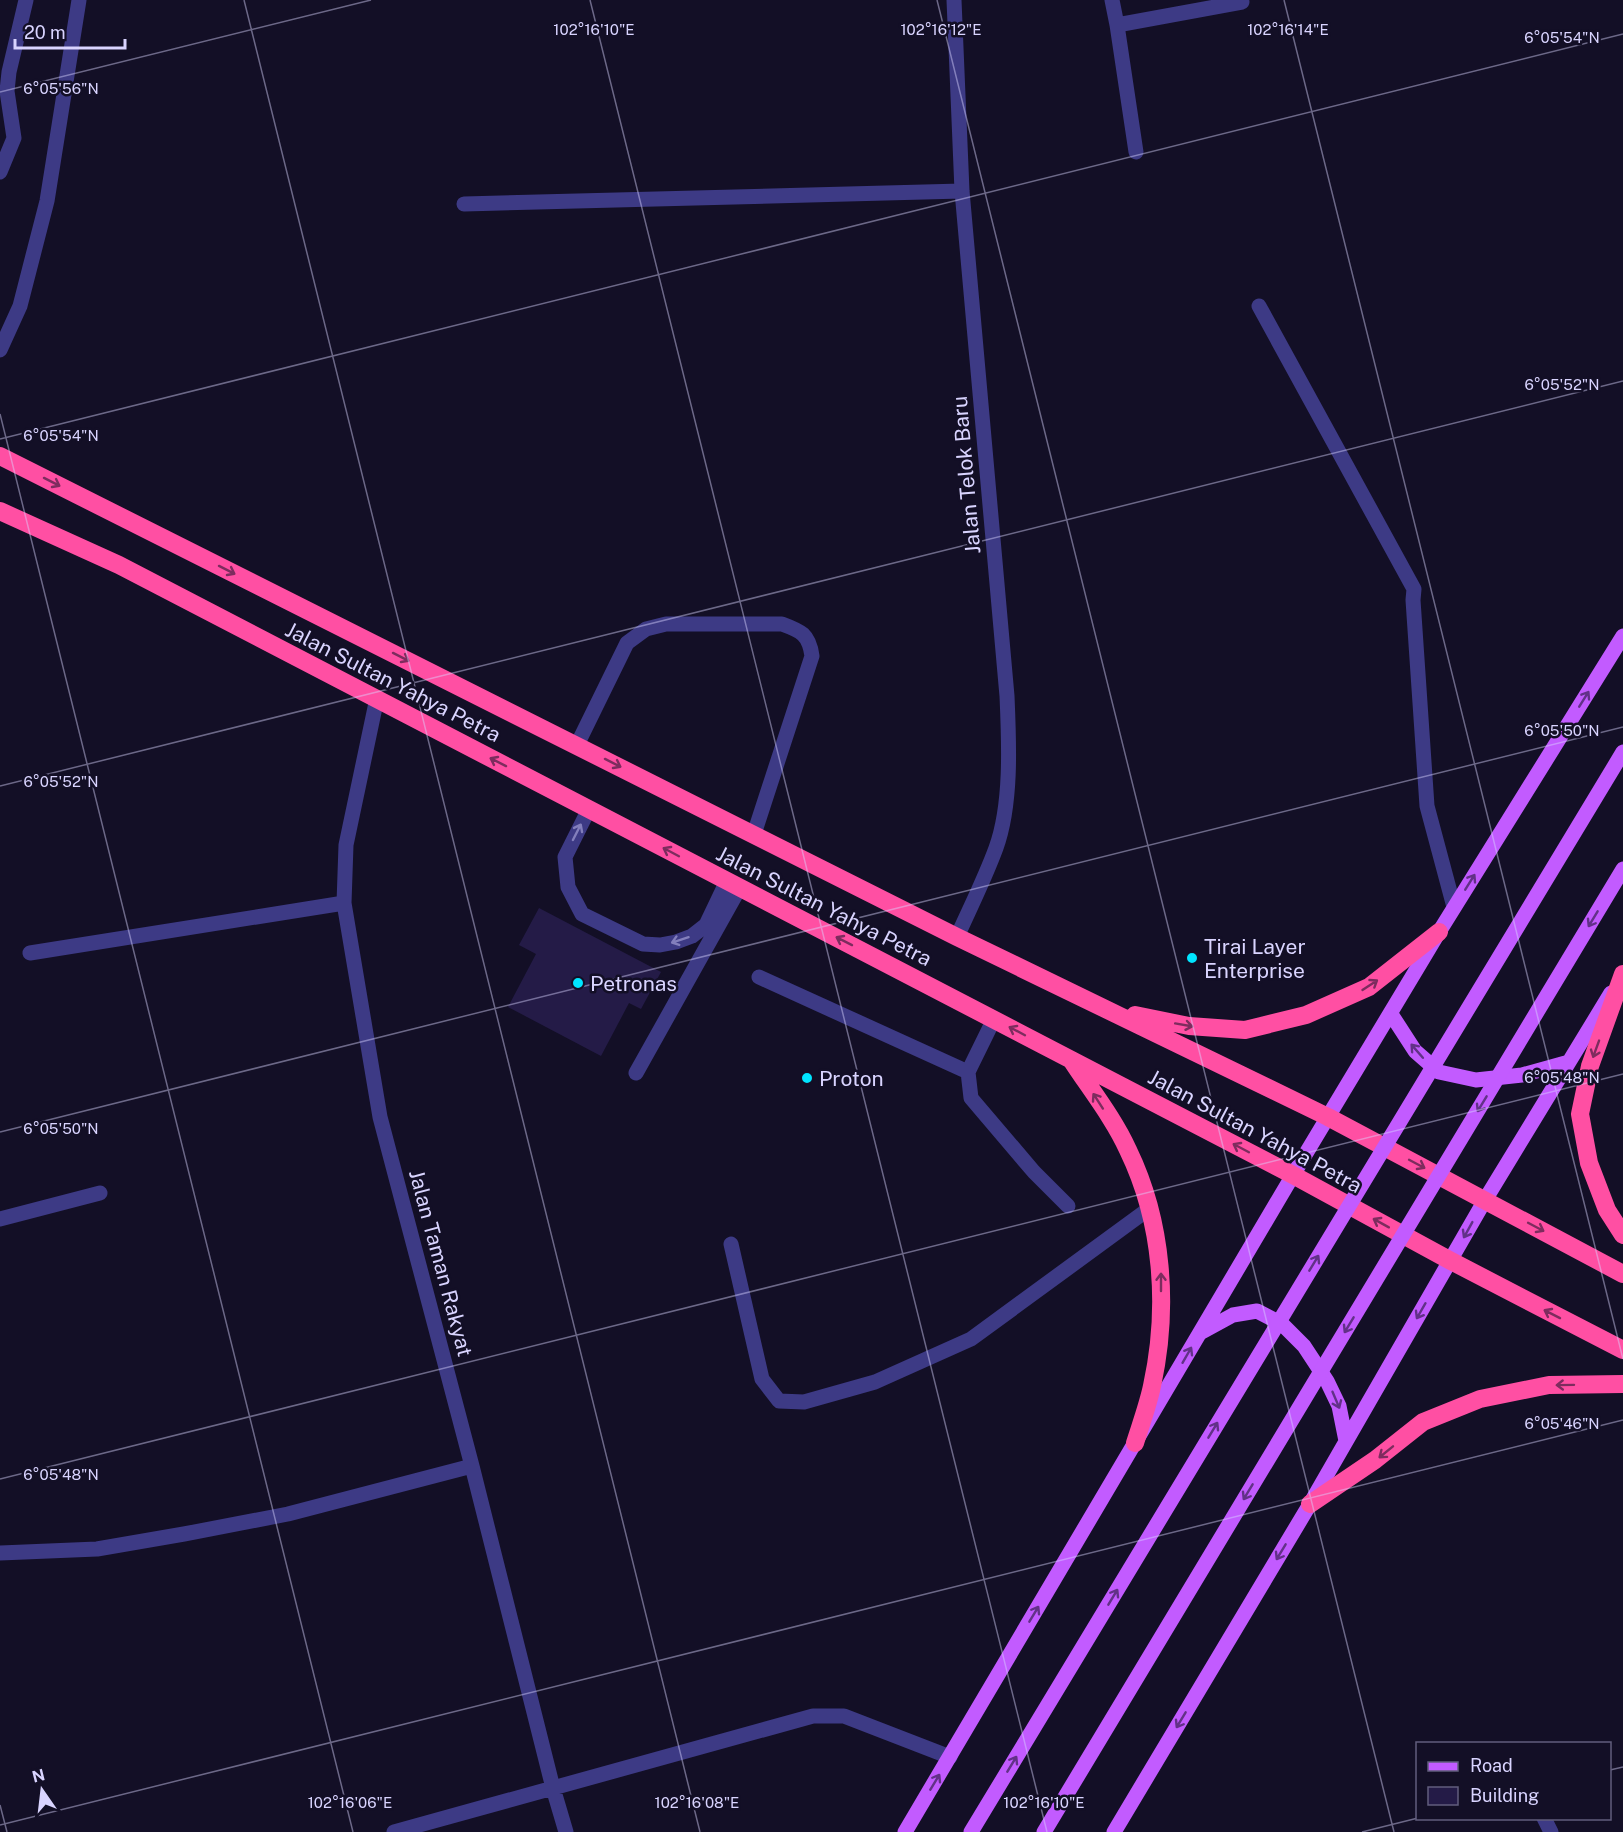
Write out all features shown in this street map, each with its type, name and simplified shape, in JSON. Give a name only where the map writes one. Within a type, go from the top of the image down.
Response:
[{"type":"highway","name":"Jalan Sultan Yahya Petra","points":[[0,456],[957,937],[1328,1117],[1623,1274]]},
{"type":"highway","name":"Jalan Sultan Yahya Petra","points":[[0,511],[119,565],[1069,1058],[1623,1350]]},
{"type":"highway","points":[[1106,1009],[1189,1026],[1245,1030],[1306,1015],[1369,987],[1439,932]]},
{"type":"highway","points":[[1623,973],[1590,1066],[1580,1114],[1589,1163],[1607,1210],[1623,1235]]},
{"type":"highway","points":[[1069,1058],[1128,1149],[1150,1208],[1161,1274],[1160,1333],[1152,1386],[1135,1443]]},
{"type":"highway","points":[[1310,1504],[1375,1460],[1423,1422],[1480,1399],[1549,1385],[1623,1384]]},
{"type":"main road","points":[[905,1832],[1293,1175],[1454,907],[1623,636]]},
{"type":"main road","points":[[971,1832],[1623,752]]},
{"type":"main road","points":[[1044,1832],[1623,869]]},
{"type":"main road","points":[[1114,1832],[1310,1504],[1485,1200],[1623,973]]},
{"type":"main road","points":[[1391,1014],[1415,1051],[1438,1072],[1476,1080],[1522,1075],[1569,1062]]},
{"type":"main road","points":[[1200,1333],[1233,1315],[1257,1311],[1282,1324],[1304,1346],[1327,1381],[1339,1406],[1346,1442]]},
{"type":"street","points":[[0,172],[14,138],[7,91],[9,72],[26,0]]},
{"type":"street","points":[[0,350],[20,306],[47,201],[79,0]]},
{"type":"street","name":"Jalan Telok Baru","points":[[954,0],[962,191],[1007,696],[1009,756],[1006,800],[997,846],[957,937]]},
{"type":"street","points":[[1112,0],[1136,152]]},
{"type":"street","points":[[1117,25],[1242,2]]},
{"type":"street","points":[[464,204],[962,191]]},
{"type":"street","points":[[1259,306],[1414,589],[1427,806],[1454,907]]},
{"type":"street","points":[[577,745],[627,643],[646,629],[666,624],[782,624],[799,630],[810,641],[812,656],[754,834]]},
{"type":"street","name":"Jalan Taman Rakyat","points":[[376,698],[346,845],[344,903],[380,1117],[566,1832]]},
{"type":"street","points":[[589,809],[565,857],[568,887],[582,914],[643,944],[660,945],[676,942],[692,936],[706,925],[734,884]]},
{"type":"street","points":[[636,1073],[734,884]]},
{"type":"street","points":[[30,953],[344,903]]},
{"type":"street","points":[[759,977],[968,1072]]},
{"type":"street","points":[[994,1019],[968,1072],[971,1098],[1034,1172],[1068,1206]]},
{"type":"street","points":[[0,1219],[100,1193]]},
{"type":"street","points":[[730,1244],[762,1379],[779,1401],[804,1402],[875,1382],[971,1339],[1150,1208]]},
{"type":"street","points":[[0,1553],[97,1549],[196,1532],[288,1514],[472,1466]]},
{"type":"street","points":[[394,1832],[813,1716],[844,1716],[950,1757]]},
{"type":"building","points":[[539,908],[661,972],[641,1009],[629,1003],[601,1056],[508,1007],[536,954],[519,945]]},
{"type":"place","name":"Tirai Layer Enterprise","points":[[1192,958]]},
{"type":"place","name":"Petronas","points":[[578,983]]},
{"type":"place","name":"Proton","points":[[807,1078]]}]
